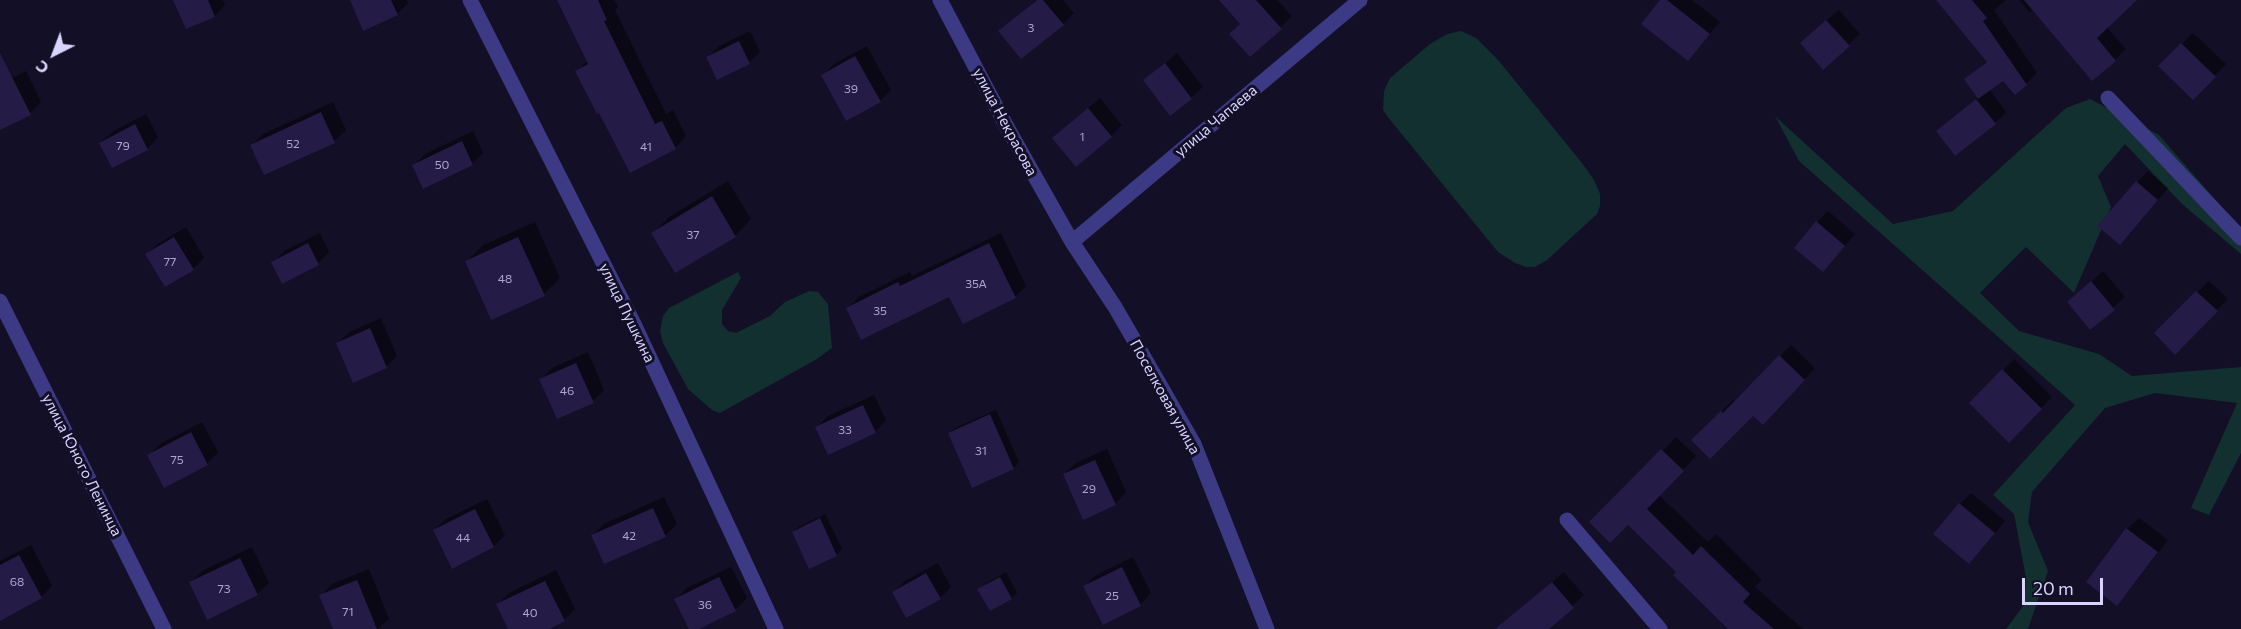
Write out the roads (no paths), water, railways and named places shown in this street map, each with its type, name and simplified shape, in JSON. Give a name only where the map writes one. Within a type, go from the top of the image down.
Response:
[{"type":"street","name":"улица Пушкина","points":[[470,0],[634,324],[776,629]]},
{"type":"street","name":"улица Некрасова","points":[[940,0],[1007,127],[1072,242]]},
{"type":"street","name":"улица Чапаева","points":[[1072,242],[1360,0]]},
{"type":"street","points":[[2108,98],[2241,238]]},
{"type":"street","name":"Поселковая улица","points":[[1072,242],[1115,307],[1194,444],[1267,629]]},
{"type":"street","name":"улица Юного Ленинца","points":[[0,302],[164,629]]},
{"type":"street","points":[[1567,520],[1660,629]]}]
